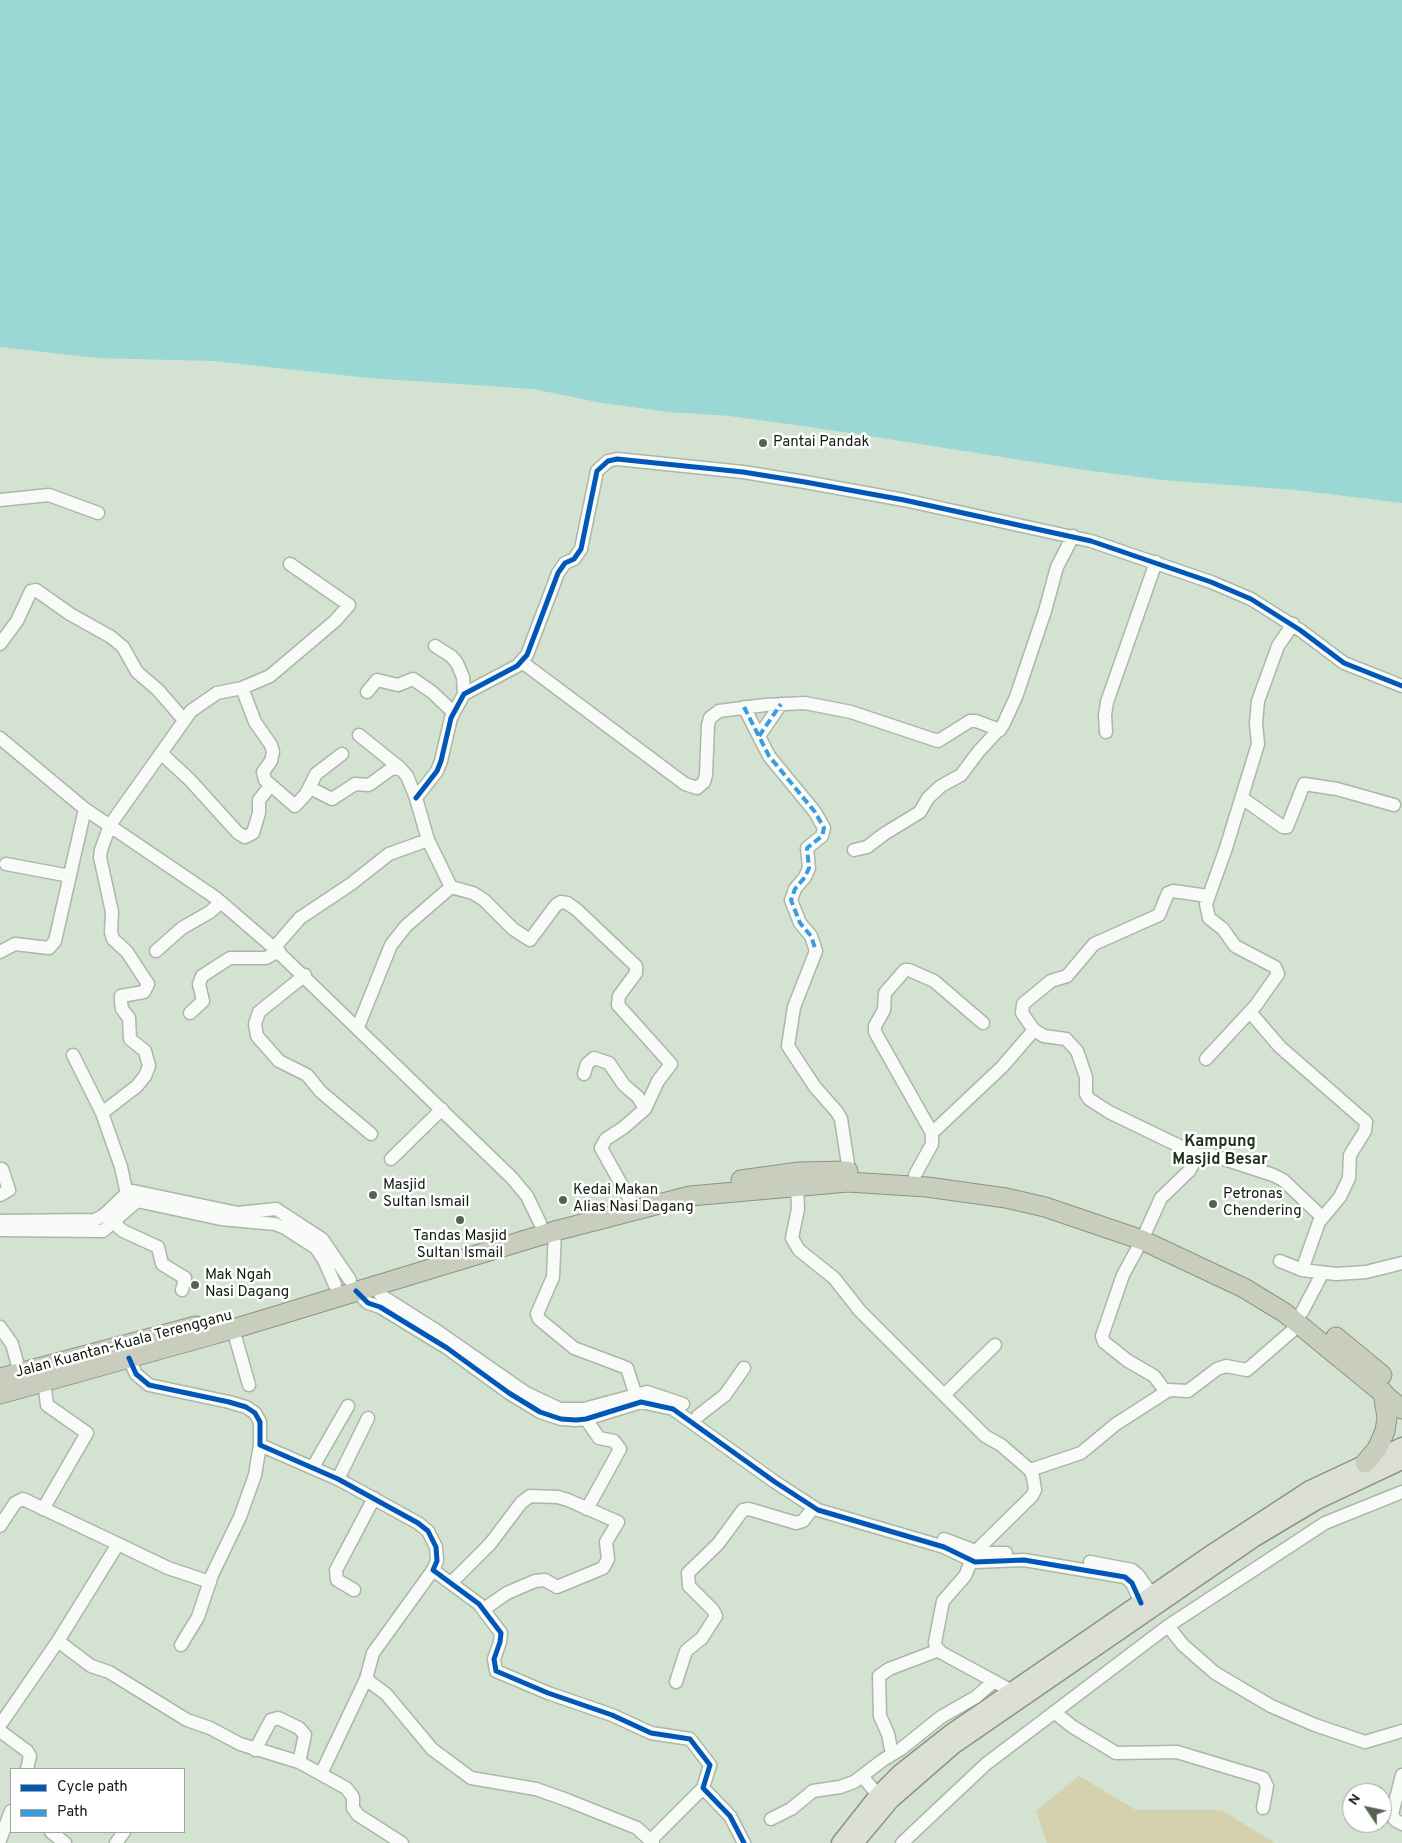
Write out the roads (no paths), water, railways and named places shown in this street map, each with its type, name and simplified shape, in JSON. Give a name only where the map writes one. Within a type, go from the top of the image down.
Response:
[{"type":"highway","name":"Jalan Kuantan-Kuala Terengganu","points":[[0,1378],[20,1373],[50,1375],[129,1358],[233,1329],[353,1286],[630,1200],[682,1187],[799,1172],[849,1171],[916,1174],[1003,1186],[1049,1196],[1144,1236],[1301,1318],[1358,1354],[1402,1392]]},
{"type":"highway","name":"Jalan Kuantan-Kuala Terengganu","points":[[547,1227],[690,1196],[848,1182],[888,1184],[1006,1198],[1045,1207],[1144,1236]]},
{"type":"highway","name":"Jalan Kuantan-Kuala Terengganu","points":[[0,1394],[50,1375],[254,1310],[353,1286]]},
{"type":"highway","name":"Jalan Kuantan-Kuala Terengganu","points":[[1301,1318],[1402,1410]]},
{"type":"highway","points":[[1365,1462],[1377,1449],[1385,1431],[1387,1418],[1383,1392]]},
{"type":"main road","points":[[840,1843],[878,1794],[918,1758],[1012,1691],[1310,1489],[1402,1446]]},
{"type":"main road","points":[[855,1843],[891,1800],[953,1746],[1255,1538],[1317,1501],[1402,1461]]},
{"type":"street","points":[[416,798],[437,771],[453,712],[464,694],[522,662],[561,567],[574,559],[580,549],[598,471],[608,461],[617,459],[744,472],[904,500],[1072,536],[1156,562],[1251,599],[1292,624],[1344,664],[1402,686]]},
{"type":"street","points":[[0,500],[49,495],[98,513]]},
{"type":"street","points":[[854,850],[867,847],[920,812],[928,798],[941,786],[958,779],[979,751],[1000,730],[1014,704],[1046,611],[1057,567],[1072,536]]},
{"type":"street","points":[[1106,732],[1105,716],[1107,702],[1156,562]]},
{"type":"street","points":[[102,1113],[137,1086],[146,1076],[148,1066],[145,1051],[130,1039],[129,1018],[122,1009],[121,1000],[144,992],[148,984],[127,952],[113,939],[111,932],[112,912],[100,857],[110,825],[184,720],[202,701],[216,693],[242,688],[270,676],[335,621],[349,605],[290,564]]},
{"type":"street","points":[[0,644],[17,621],[31,591],[36,590],[123,647],[137,672],[158,690],[184,720]]},
{"type":"street","points":[[1206,1059],[1250,1012],[1275,978],[1278,970],[1236,946],[1223,929],[1210,918],[1206,904],[1242,798],[1259,740],[1256,723],[1258,701],[1278,646],[1292,624]]},
{"type":"street","points":[[435,646],[458,663],[463,677],[464,694]]},
{"type":"street","points":[[522,662],[678,779],[697,788],[704,782],[706,776],[710,718],[719,711],[744,707],[805,704],[852,712],[938,741],[970,721],[976,721],[1000,730]]},
{"type":"street","points":[[367,692],[377,680],[398,685],[413,679],[432,692],[453,712]]},
{"type":"street","points":[[242,688],[255,722],[272,745],[271,761],[263,774],[264,780],[295,806],[310,788],[316,774],[342,754]]},
{"type":"street","points":[[759,736],[781,704]]},
{"type":"street","points":[[744,707],[774,763],[815,812],[824,828],[822,836],[806,848],[809,868],[791,900],[800,923],[811,936],[816,951],[794,1007],[788,1046],[815,1087],[841,1119],[849,1171]]},
{"type":"street","points":[[359,735],[400,768],[407,776],[416,798],[428,840],[452,887],[473,893],[484,900],[513,929],[530,940],[556,905],[561,902],[567,903],[577,910],[636,966],[636,972],[619,996],[618,1005],[671,1064],[658,1081],[645,1109],[623,1128],[606,1139],[601,1148],[630,1200]]},
{"type":"street","points":[[0,738],[85,809],[221,902],[273,946],[305,975],[521,1188],[547,1227],[553,1278],[537,1308],[539,1319],[574,1348],[627,1368],[635,1393]]},
{"type":"street","points":[[161,753],[245,837],[253,833],[259,813],[260,800],[271,785]]},
{"type":"street","points":[[310,788],[332,799],[338,797],[355,784],[369,785],[391,769],[400,768]]},
{"type":"street","points":[[1242,798],[1283,827],[1287,826],[1304,784],[1344,791],[1394,805]]},
{"type":"street","points":[[0,952],[15,944],[44,949],[52,946],[85,809]]},
{"type":"street","points":[[190,1013],[203,1001],[199,984],[202,976],[230,958],[266,958],[273,946],[300,918],[351,884],[390,854],[428,840]]},
{"type":"street","points":[[6,864],[70,876]]},
{"type":"street","points":[[358,1027],[391,945],[406,926],[452,887]]},
{"type":"street","points":[[1208,896],[1173,891],[1168,893],[1159,915],[1094,944],[1068,976],[1051,981],[1024,1004],[1022,1013],[1034,1030],[1044,1036],[1066,1039],[1077,1051],[1084,1069],[1086,1094],[1089,1099],[1109,1112],[1198,1155],[1212,1155],[1283,1180],[1322,1217]]},
{"type":"street","points":[[156,952],[182,928],[204,916],[221,902]]},
{"type":"street","points":[[916,1174],[932,1144],[932,1133],[875,1032],[875,1026],[884,1010],[885,993],[905,970],[908,970],[934,981],[983,1023]]},
{"type":"street","points":[[305,975],[259,1012],[255,1024],[257,1036],[278,1061],[308,1075],[321,1092],[371,1134]]},
{"type":"street","points":[[1250,1012],[1280,1047],[1302,1064],[1366,1122],[1365,1131],[1350,1156],[1349,1178],[1340,1197],[1322,1217],[1302,1270]]},
{"type":"street","points":[[932,1133],[1002,1067],[1034,1030]]},
{"type":"street","points":[[0,1230],[103,1232],[114,1223],[129,1200],[102,1113],[73,1055]]},
{"type":"street","points":[[584,1074],[587,1064],[594,1058],[609,1063],[624,1085],[638,1097],[645,1109]]},
{"type":"street","points":[[391,1160],[442,1109]]},
{"type":"street","points":[[1166,1392],[1154,1376],[1128,1361],[1104,1342],[1102,1336],[1123,1275],[1144,1236],[1161,1198],[1189,1171],[1198,1155]]},
{"type":"street","points":[[0,1195],[9,1190],[2,1170]]},
{"type":"street","points":[[797,1187],[798,1209],[792,1238],[794,1244],[840,1284],[860,1311],[985,1436],[1001,1445],[1030,1470],[1036,1484],[1032,1496],[972,1556],[966,1576],[946,1595],[940,1608],[935,1642],[939,1650],[1012,1691]]},
{"type":"street","points":[[0,1221],[95,1220],[129,1200],[221,1219],[280,1225],[316,1248],[324,1260],[353,1286],[368,1303],[380,1306],[426,1335],[540,1412],[561,1419],[586,1419],[641,1402],[673,1409],[813,1508],[972,1556]]},
{"type":"street","points":[[114,1223],[123,1231],[158,1247],[162,1264],[185,1278],[182,1290]]},
{"type":"street","points":[[1280,1261],[1302,1270],[1322,1274],[1366,1272],[1402,1263]]},
{"type":"street","points":[[1030,1470],[1081,1453],[1116,1424],[1166,1392],[1188,1390],[1217,1369],[1226,1366],[1247,1370],[1301,1318],[1322,1274]]},
{"type":"street","points":[[353,1286],[382,1296],[434,1329],[526,1393],[560,1408],[575,1410],[635,1393],[647,1392],[676,1401],[820,1502],[938,1537],[972,1556],[980,1563],[1024,1560],[1125,1577],[1146,1599]]},
{"type":"street","points":[[0,1327],[12,1344],[20,1373]]},
{"type":"street","points":[[233,1329],[249,1385]]},
{"type":"street","points":[[944,1395],[995,1345]]},
{"type":"street","points":[[129,1358],[136,1374],[149,1385],[246,1407],[255,1414],[260,1422],[260,1446],[255,1475],[247,1499],[210,1582],[198,1617],[181,1645]]},
{"type":"street","points":[[698,1416],[726,1395],[744,1368]]},
{"type":"street","points":[[42,1508],[87,1432],[47,1405],[50,1375]]},
{"type":"street","points":[[934,1384],[956,1382]]},
{"type":"street","points":[[313,1467],[348,1406]]},
{"type":"street","points":[[338,1479],[368,1418]]},
{"type":"street","points":[[586,1419],[599,1438],[614,1441],[620,1449],[587,1509]]},
{"type":"street","points":[[260,1446],[313,1467],[408,1517],[428,1531],[438,1555],[433,1570],[373,1653],[366,1679],[321,1774]]},
{"type":"street","points":[[902,1843],[986,1764],[1168,1626],[1325,1523],[1402,1492]]},
{"type":"street","points":[[451,1584],[490,1544],[505,1522],[525,1499],[530,1496],[558,1497],[618,1522],[606,1542],[608,1559],[603,1568],[557,1587],[545,1580],[535,1581],[507,1593],[484,1609]]},
{"type":"street","points":[[354,1590],[337,1580],[336,1570],[374,1498]]},
{"type":"street","points":[[0,1526],[19,1500],[28,1501],[168,1568],[210,1582]]},
{"type":"street","points":[[676,1682],[686,1651],[702,1638],[716,1616],[713,1610],[689,1586],[688,1573],[718,1544],[743,1510],[749,1509],[796,1523],[804,1521],[813,1508]]},
{"type":"street","points":[[0,1725],[58,1640],[118,1544]]},
{"type":"street","points":[[366,1679],[386,1694],[432,1749],[471,1778],[536,1789],[559,1797],[637,1828],[652,1842],[703,1788],[710,1765],[690,1738],[651,1733],[612,1715],[548,1693],[496,1671],[494,1659],[500,1642],[500,1633],[484,1609],[433,1570]]},
{"type":"street","points":[[1168,1626],[1183,1645],[1214,1673],[1271,1706],[1315,1726],[1365,1742],[1402,1731]]},
{"type":"street","points":[[58,1640],[91,1666],[109,1672],[188,1720],[255,1750],[298,1762],[321,1774],[350,1792],[353,1808],[358,1815],[402,1843]]},
{"type":"street","points":[[892,1754],[888,1734],[880,1716],[878,1676],[889,1669],[939,1650]]},
{"type":"street","points":[[771,1819],[791,1809],[813,1791],[840,1787],[862,1776],[941,1717],[976,1697],[994,1681]]},
{"type":"street","points":[[1054,1712],[1073,1727],[1116,1753],[1177,1752],[1263,1778],[1267,1786],[1264,1808]]},
{"type":"street","points":[[255,1750],[271,1720],[278,1718],[299,1728],[305,1735],[298,1762]]},
{"type":"street","points":[[0,1731],[27,1751],[30,1756],[27,1768]]},
{"type":"street","points":[[1402,1775],[1392,1814],[1402,1824]]},
{"type":"street","points":[[862,1776],[878,1794]]},
{"type":"street","points":[[703,1788],[730,1816],[744,1843]]},
{"type":"street","points":[[0,1840],[10,1814]]},
{"type":"water","points":[[0,0],[1402,0],[1402,503],[1296,490],[1163,480],[1085,470],[824,429],[730,416],[669,412],[602,403],[533,389],[369,378],[214,361],[97,358],[0,347]]},
{"type":"place","name":"Pantai Pandak","points":[[763,443]]},
{"type":"place","name":"Masjid Sultan Ismail","points":[[373,1195]]},
{"type":"place","name":"Kedai Makan Alias Nasi Dagang","points":[[563,1200]]},
{"type":"place","name":"Petronas Chendering","points":[[1213,1204]]},
{"type":"place","name":"Tandas Masjid Sultan Ismail","points":[[460,1220]]},
{"type":"place","name":"Mak Ngah Nasi Dagang","points":[[195,1285]]},
{"type":"district","name":"Kampung Masjid Besar","points":[[1220,1152]]}]
